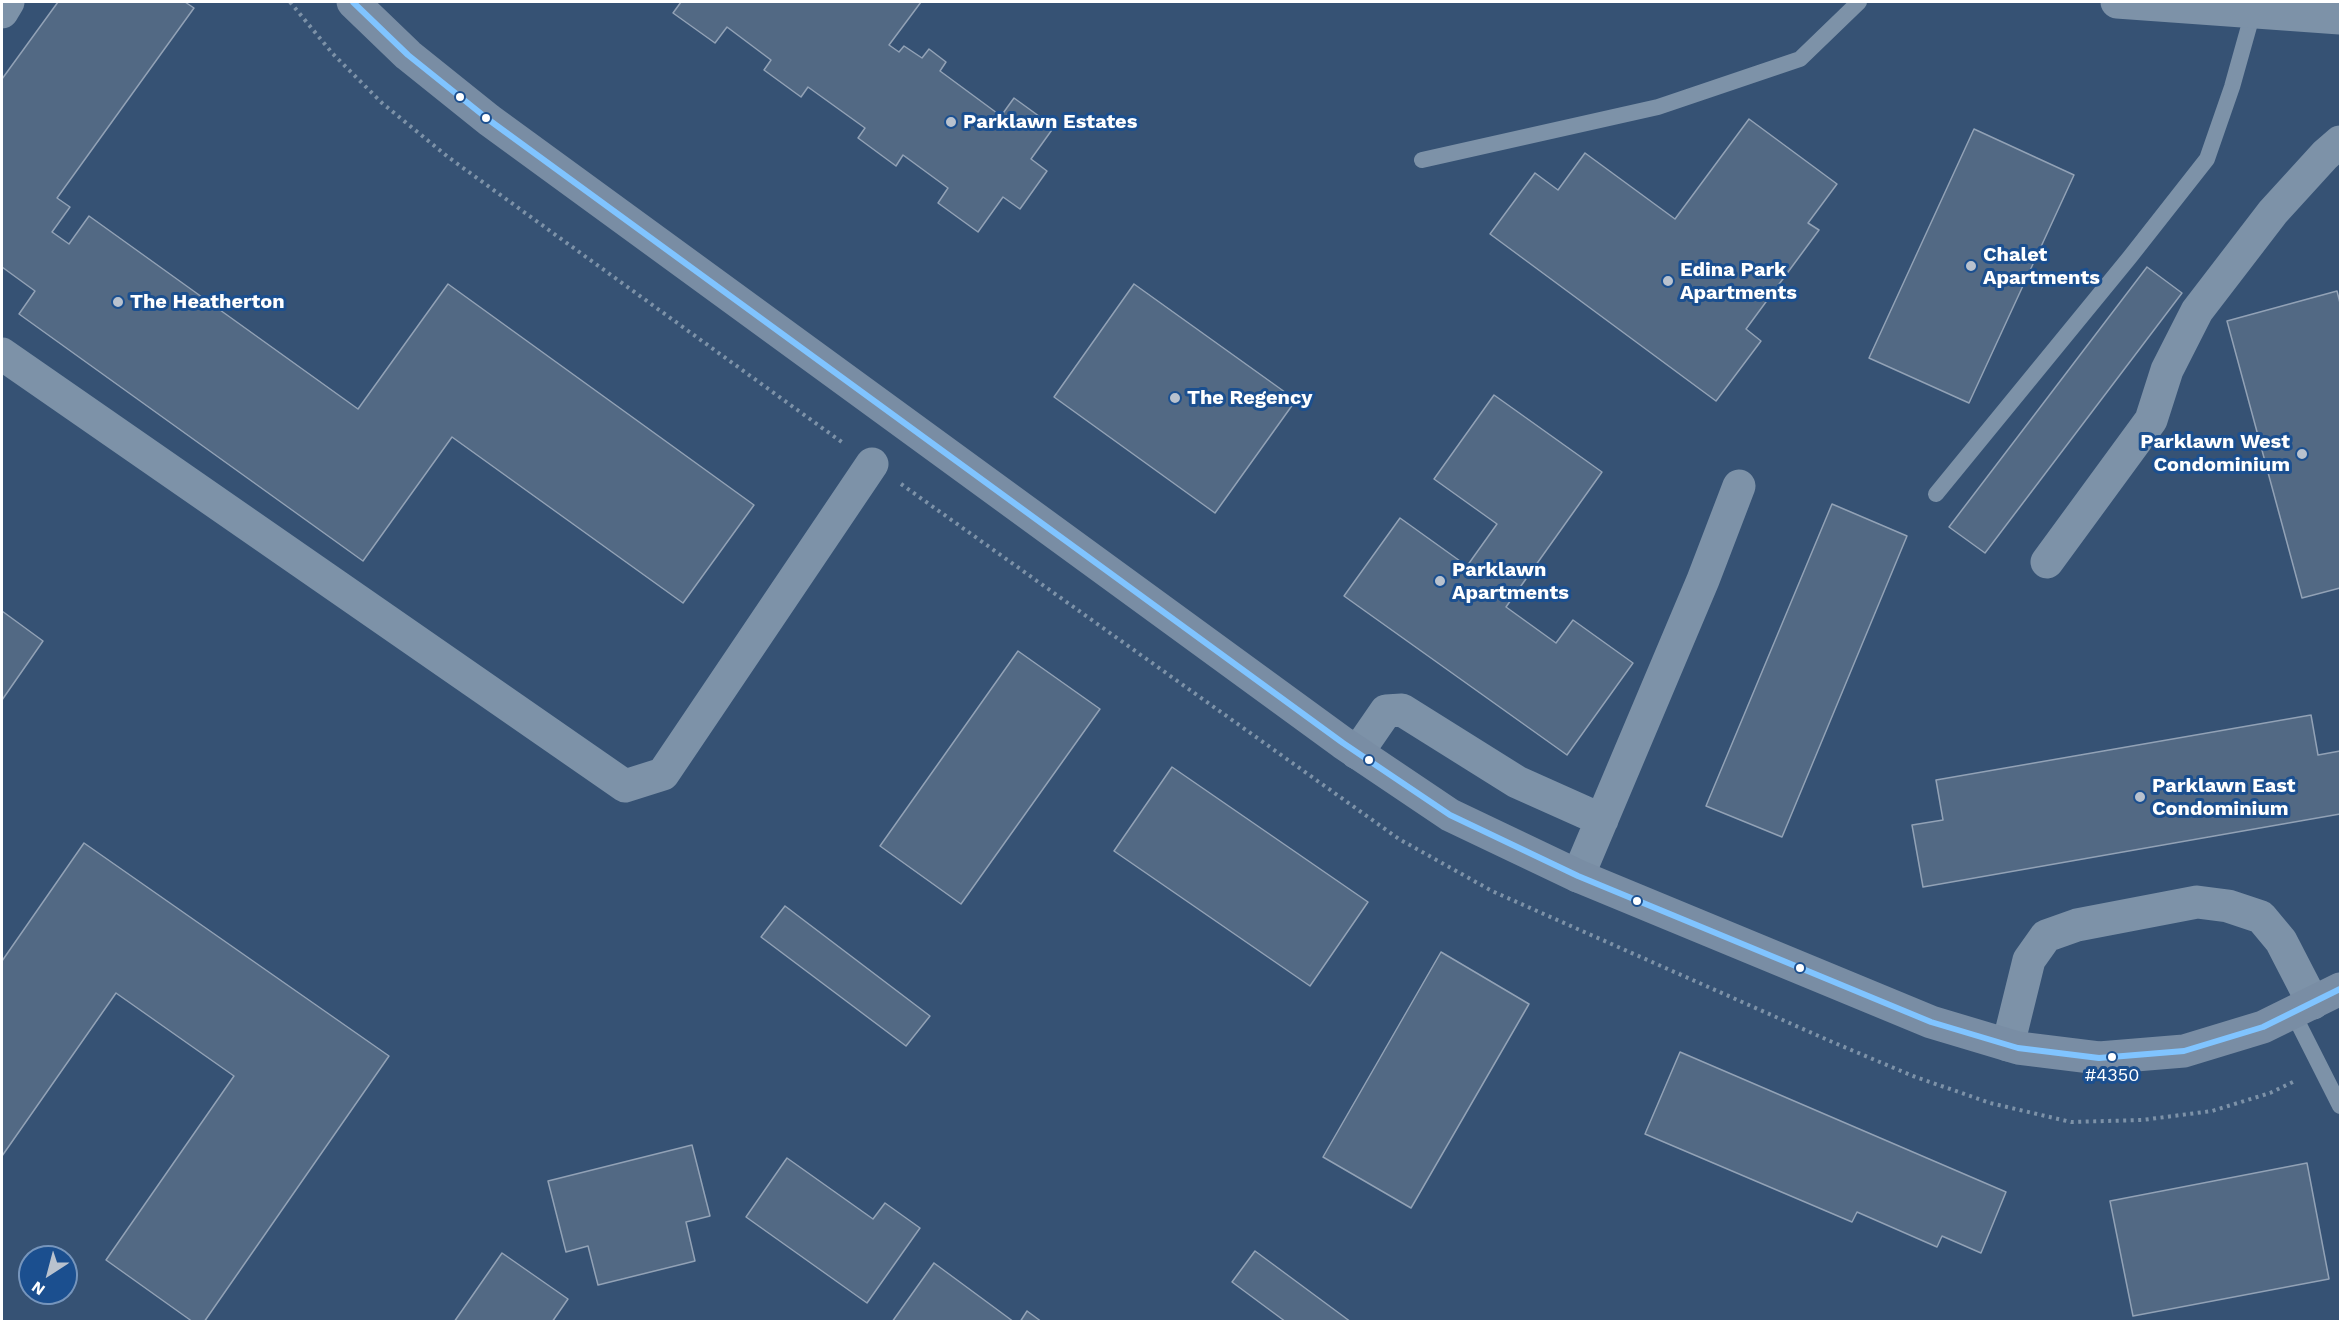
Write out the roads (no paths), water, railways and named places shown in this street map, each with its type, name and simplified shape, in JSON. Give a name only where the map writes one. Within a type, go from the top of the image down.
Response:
[{"type":"street","points":[[2,12],[8,2]]},
{"type":"street","points":[[353,2],[408,55],[489,120],[1357,753],[1450,815],[1578,876],[1931,1022],[2018,1048],[2099,1058],[2184,1051],[2263,1027],[2315,1002],[2282,941],[2261,917],[2228,906],[2197,902],[2077,925],[2046,936],[2029,960],[2008,1045]]},
{"type":"street","points":[[2117,2],[2340,18]]},
{"type":"street","points":[[2047,562],[2151,420],[2167,370],[2197,312],[2273,212],[2325,155],[2340,142]]},
{"type":"street","points":[[2,354],[626,786],[663,774],[872,464]]},
{"type":"street","points":[[1578,876],[1703,580],[1739,486]]},
{"type":"street","points":[[1357,753],[1386,711],[1402,710],[1517,782],[1602,820]]},
{"type":"lane","points":[[1422,160],[1658,107],[1800,59],[1859,2]]},
{"type":"lane","points":[[1936,494],[2207,159],[2232,87],[2253,12]]},
{"type":"lane","points":[[2315,1002],[2340,1106]]},
{"type":"place","name":"Parklawn Estates","points":[[951,122]]},
{"type":"place","name":"Chalet Apartments","points":[[1971,266]]},
{"type":"place","name":"Edina Park Apartments","points":[[1668,281]]},
{"type":"place","name":"The Heatherton","points":[[118,302]]},
{"type":"place","name":"The Regency","points":[[1175,398]]},
{"type":"place","name":"Parklawn West Condominium","points":[[2302,454]]},
{"type":"place","name":"Parklawn Apartments","points":[[1440,581]]},
{"type":"place","name":"Parklawn East Condominium","points":[[2140,797]]},
{"type":"place","name":"#4350","points":[[2112,1057]]}]
